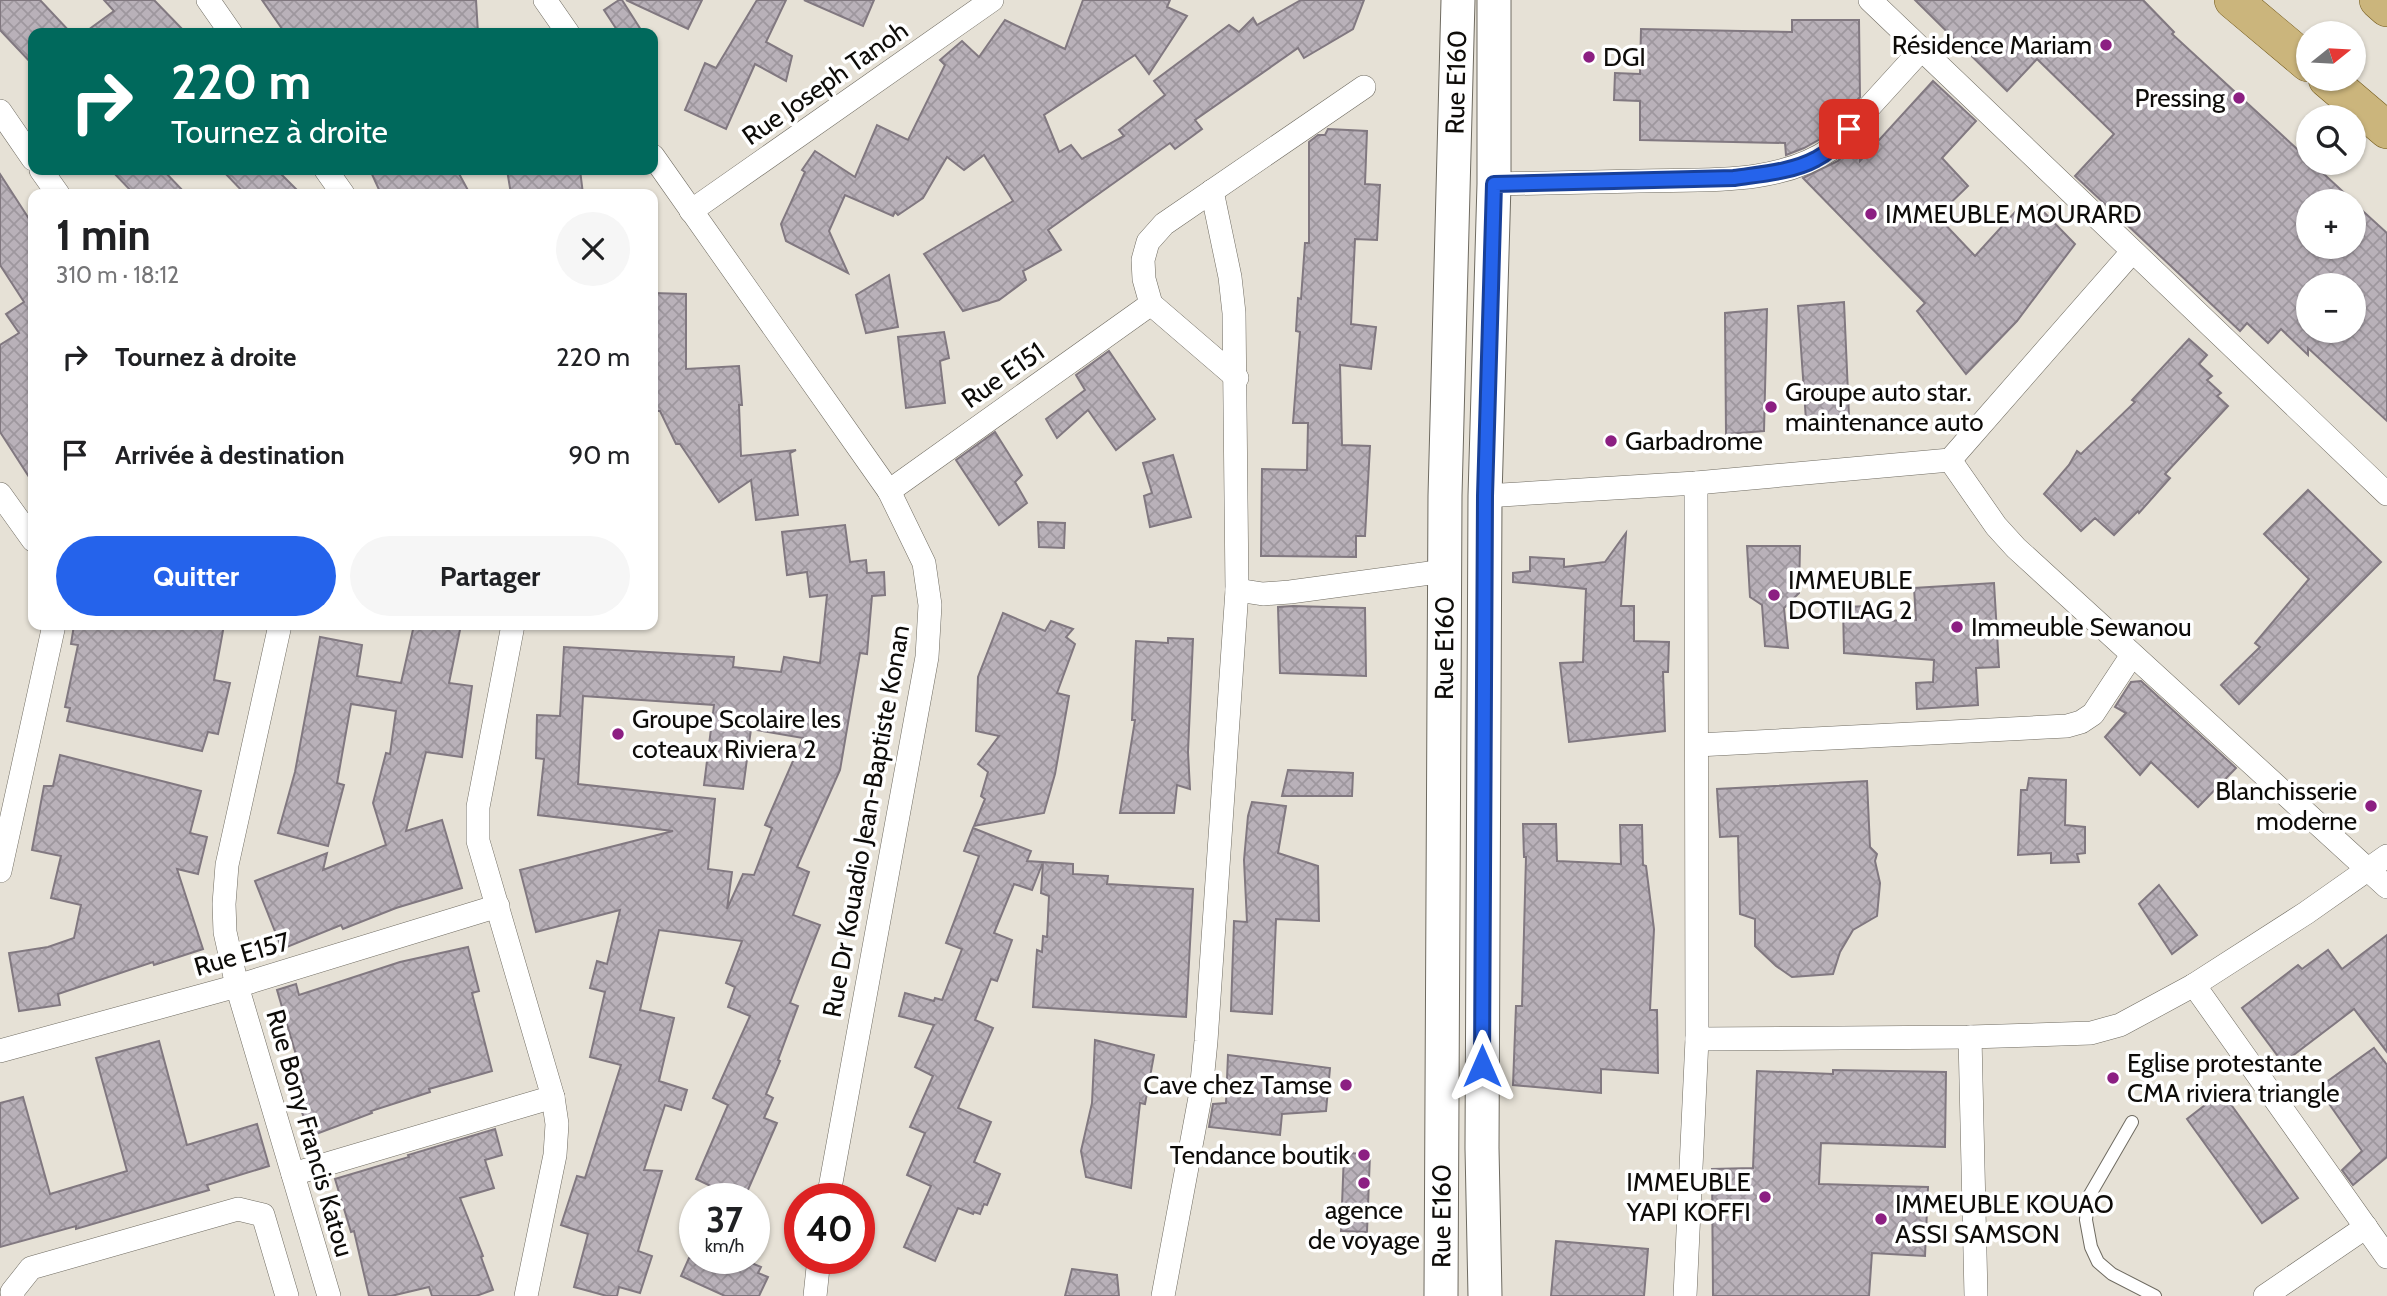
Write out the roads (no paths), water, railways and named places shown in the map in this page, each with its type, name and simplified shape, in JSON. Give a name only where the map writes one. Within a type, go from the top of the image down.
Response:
[{"type":"main road","points":[[2234,0],[2296,53]]},
{"type":"main road","points":[[2378,0],[2387,8]]},
{"type":"main road","points":[[2341,91],[2387,130]]},
{"type":"street","points":[[208,0],[228,28]]},
{"type":"street","points":[[545,0],[565,28]]},
{"type":"street","name":"Rue Joseph Tanoh","points":[[691,211],[992,0]]},
{"type":"street","name":"Rue E160","points":[[1441,1296],[1445,571],[1458,0]]},
{"type":"street","name":"Rue E160","points":[[1485,1296],[1482,1148],[1485,496],[1494,184],[1494,0]]},
{"type":"street","points":[[1870,0],[2387,494]]},
{"type":"street","points":[[1494,184],[1734,178],[1795,166],[1815,159],[1831,149],[1922,49]]},
{"type":"street","points":[[1237,378],[1151,304],[1144,279],[1143,260],[1147,242],[1164,224],[1364,87]]},
{"type":"street","points":[[0,111],[28,152]]},
{"type":"street","name":"Rue Dr Kouadio Jean-Baptiste Konan","points":[[658,163],[888,491],[924,564],[930,605],[927,657],[831,1183]]},
{"type":"street","points":[[1163,1296],[1201,1092],[1237,590],[1237,378],[1234,313],[1230,276],[1212,191]]},
{"type":"street","points":[[1485,496],[1696,483],[1950,460],[2132,252]]},
{"type":"street","name":"Rue E151","points":[[888,491],[1151,304]]},
{"type":"street","points":[[1950,460],[1996,526],[2015,548],[2387,887]]},
{"type":"street","points":[[1685,1296],[1697,1039],[1696,483]]},
{"type":"street","points":[[0,494],[28,533]]},
{"type":"street","points":[[1237,590],[1263,594],[1290,592],[1445,571]]},
{"type":"street","points":[[0,871],[53,630]]},
{"type":"street","name":"Rue Bony Francis Katou","points":[[279,630],[227,865],[225,932],[237,986],[329,1296]]},
{"type":"street","points":[[512,630],[478,807],[478,841],[553,1097],[557,1124],[555,1155],[526,1296]]},
{"type":"street","points":[[1697,746],[2067,726],[2081,722],[2093,714],[2133,654]]},
{"type":"street","points":[[1697,1039],[1970,1037],[2091,1033],[2120,1025],[2194,985],[2306,914],[2387,856]]},
{"type":"street","name":"Rue E157","points":[[0,1051],[237,986],[498,906]]},
{"type":"street","points":[[2194,985],[2387,1257]]},
{"type":"street","points":[[1970,1037],[1976,1296]]},
{"type":"street","points":[[293,1174],[553,1097]]},
{"type":"street","points":[[13,1296],[12,1292],[31,1268],[238,1209],[263,1215],[286,1296]]},
{"type":"street","points":[[2265,1296],[2366,1227]]},
{"type":"street","points":[[816,1296],[818,1274]]},
{"type":"lane","points":[[2132,1122],[2088,1198],[2086,1220],[2091,1247],[2098,1262],[2112,1274],[2155,1296]]},
{"type":"place","name":"Résidence Mariam","points":[[2106,45]]},
{"type":"place","name":"DGI","points":[[1589,57]]},
{"type":"place","name":"Pressing","points":[[2239,98]]},
{"type":"place","name":"IMMEUBLE MOURARD","points":[[1871,214]]},
{"type":"place","name":"Groupe auto star. maintenance auto","points":[[1771,407]]},
{"type":"place","name":"Garbadrome","points":[[1611,441]]},
{"type":"place","name":"IMMEUBLE DOTILAG 2","points":[[1774,595]]},
{"type":"place","name":"Immeuble Sewanou","points":[[1957,627]]},
{"type":"place","name":"Groupe Scolaire les coteaux Riviera 2","points":[[618,734]]},
{"type":"place","name":"Blanchisserie moderne","points":[[2371,806]]},
{"type":"place","name":"Eglise protestante CMA riviera triangle","points":[[2113,1078]]},
{"type":"place","name":"Cave chez Tamse","points":[[1346,1085]]},
{"type":"place","name":"Tendance boutik","points":[[1364,1155]]},
{"type":"place","name":"agence de voyage","points":[[1364,1183]]},
{"type":"place","name":"IMMEUBLE YAPI KOFFI","points":[[1765,1197]]},
{"type":"place","name":"IMMEUBLE KOUAO ASSI SAMSON","points":[[1881,1219]]}]
